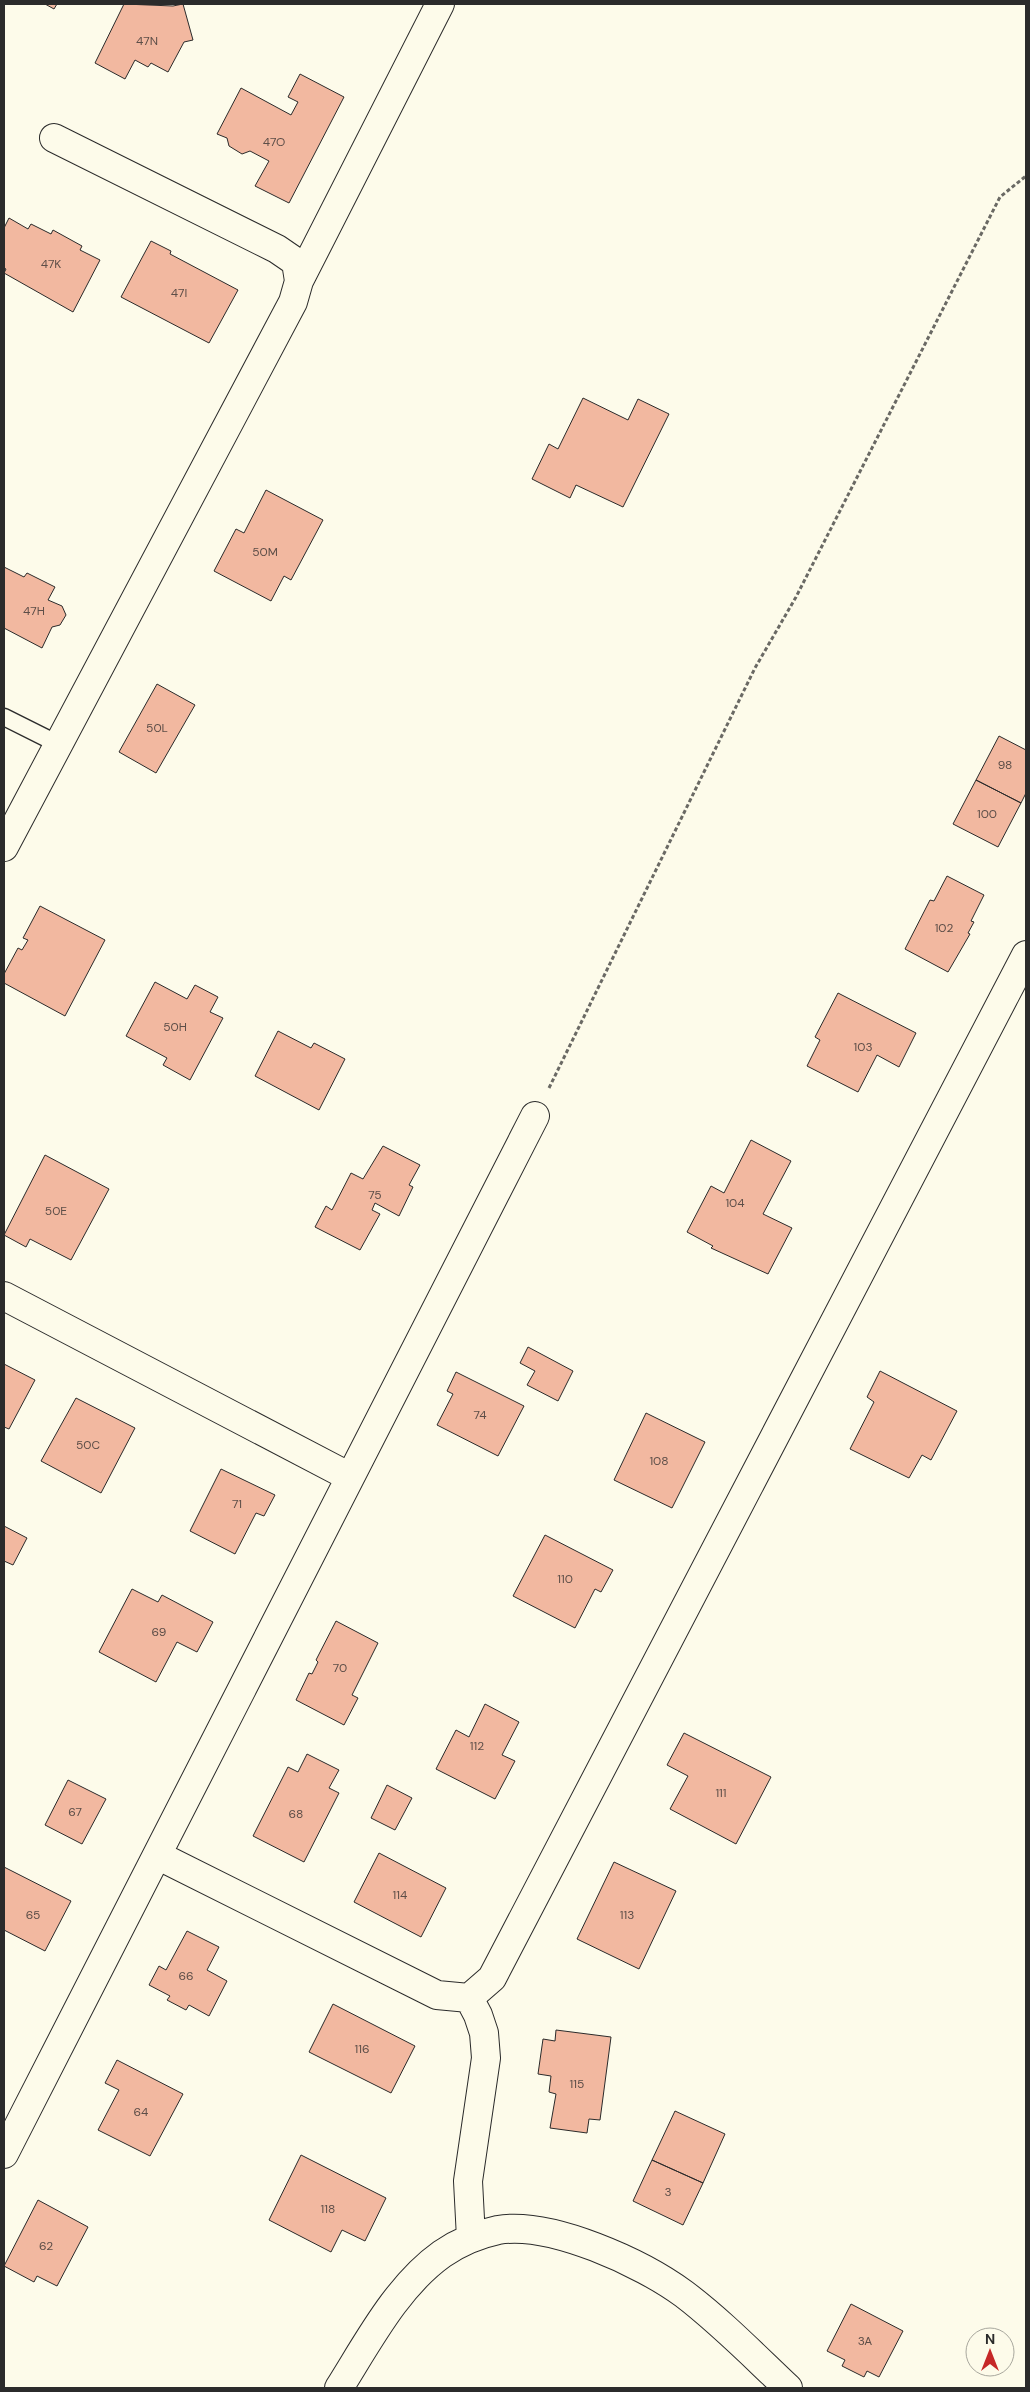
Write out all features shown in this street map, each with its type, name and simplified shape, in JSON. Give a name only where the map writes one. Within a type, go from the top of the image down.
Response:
[{"type":"street","points":[[4,847],[293,302],[300,281],[440,4]]},
{"type":"street","points":[[54,138],[277,249],[296,262],[300,281]]},
{"type":"street","points":[[157,1855],[437,1995],[469,1998],[492,1978],[1026,955]]},
{"type":"street","points":[[4,2154],[535,1116]]},
{"type":"street","points":[[4,1296],[350,1477]]},
{"type":"street","points":[[469,1998],[484,2033],[486,2058],[468,2180],[471,2238]]},
{"type":"street","points":[[339,2388],[396,2302],[421,2272],[443,2254],[471,2238],[499,2230],[530,2230],[560,2236],[613,2255],[651,2274],[683,2294],[716,2320],[788,2388]]},
{"type":"lane","points":[[4,717],[58,744]]},
{"type":"path","points":[[535,1116],[755,668],[796,597],[1000,197],[1026,176]]},
{"type":"building","points":[[45,4],[57,4],[54,9]]},
{"type":"building","points":[[124,4],[173,6],[183,4],[193,40],[184,42],[168,72],[151,63],[148,67],[135,60],[125,79],[95,63]]},
{"type":"building","points":[[300,74],[344,97],[289,203],[255,186],[269,161],[250,151],[242,154],[229,146],[227,138],[217,134],[241,88],[291,115],[298,102],[288,97]]},
{"type":"building","points":[[9,218],[28,229],[31,224],[51,234],[53,230],[82,246],[80,250],[100,260],[73,312],[4,273],[6,269],[4,268],[4,228]]},
{"type":"building","points":[[151,241],[171,251],[170,254],[238,290],[209,343],[121,297]]},
{"type":"building","points":[[583,398],[628,420],[638,399],[669,414],[623,507],[576,485],[570,498],[532,479],[549,444],[558,449]]},
{"type":"building","points":[[266,490],[323,520],[291,580],[284,576],[271,601],[214,571],[236,529],[244,533]]},
{"type":"building","points":[[4,567],[24,577],[27,573],[55,587],[48,600],[62,606],[66,615],[60,625],[52,627],[42,648],[4,628]]},
{"type":"building","points":[[157,684],[195,705],[156,773],[119,752]]},
{"type":"building","points":[[999,736],[1026,750],[1026,793],[1021,803],[976,780]]},
{"type":"building","points":[[976,780],[1021,803],[998,847],[953,824]]},
{"type":"building","points":[[947,876],[984,895],[971,921],[974,922],[968,933],[970,934],[948,972],[905,949],[930,900],[934,901]]},
{"type":"building","points":[[40,906],[105,940],[65,1016],[4,983],[4,974],[18,948],[22,950],[28,940],[23,938]]},
{"type":"building","points":[[155,982],[187,999],[195,985],[218,997],[210,1012],[223,1018],[190,1080],[163,1065],[167,1058],[126,1036]]},
{"type":"building","points":[[838,993],[916,1033],[899,1067],[877,1055],[858,1092],[807,1066],[820,1040],[815,1037]]},
{"type":"building","points":[[278,1031],[311,1048],[314,1043],[345,1059],[319,1110],[255,1076]]},
{"type":"building","points":[[751,1140],[791,1161],[763,1214],[792,1228],[768,1274],[711,1248],[713,1246],[687,1232],[711,1186],[724,1193]]},
{"type":"building","points":[[383,1146],[420,1165],[409,1185],[413,1187],[399,1216],[375,1203],[372,1210],[380,1214],[360,1250],[315,1227],[326,1206],[332,1210],[351,1173],[363,1179]]},
{"type":"building","points":[[45,1155],[109,1189],[71,1260],[30,1239],[26,1247],[4,1235]]},
{"type":"building","points":[[528,1347],[573,1371],[558,1401],[527,1385],[535,1371],[520,1363]]},
{"type":"building","points":[[4,1364],[35,1380],[9,1429],[4,1427]]},
{"type":"building","points":[[880,1371],[957,1411],[931,1460],[922,1455],[909,1478],[850,1449],[874,1402],[867,1397]]},
{"type":"building","points":[[456,1372],[524,1406],[498,1456],[437,1425],[453,1394],[447,1391]]},
{"type":"building","points":[[76,1398],[135,1428],[101,1493],[41,1461]]},
{"type":"building","points":[[646,1413],[705,1442],[672,1508],[614,1480]]},
{"type":"building","points":[[221,1469],[275,1495],[264,1516],[256,1513],[235,1554],[190,1531]]},
{"type":"building","points":[[4,1526],[27,1538],[13,1565],[4,1561]]},
{"type":"building","points":[[545,1535],[613,1570],[601,1592],[595,1589],[575,1628],[513,1596]]},
{"type":"building","points":[[132,1589],[158,1602],[162,1595],[213,1622],[197,1652],[177,1642],[156,1682],[99,1652]]},
{"type":"building","points":[[336,1621],[378,1643],[352,1695],[358,1698],[344,1725],[296,1700],[309,1673],[312,1674],[318,1662],[316,1660]]},
{"type":"building","points":[[485,1704],[519,1722],[502,1755],[515,1761],[495,1799],[436,1769],[456,1730],[469,1737]]},
{"type":"building","points":[[684,1733],[771,1777],[736,1844],[670,1809],[688,1776],[667,1765]]},
{"type":"building","points":[[307,1754],[339,1770],[329,1788],[339,1793],[304,1862],[253,1836],[288,1767],[298,1772]]},
{"type":"building","points":[[68,1780],[106,1799],[82,1844],[45,1825]]},
{"type":"building","points":[[387,1785],[412,1798],[395,1830],[371,1818]]},
{"type":"building","points":[[379,1853],[446,1888],[421,1937],[354,1902]]},
{"type":"building","points":[[614,1862],[676,1891],[639,1969],[577,1939]]},
{"type":"building","points":[[4,1867],[71,1901],[45,1951],[4,1930]]},
{"type":"building","points":[[187,1931],[219,1947],[207,1970],[227,1981],[209,2016],[189,2005],[186,2010],[167,2000],[170,1996],[149,1985],[159,1966],[166,1970]]},
{"type":"building","points":[[333,2004],[415,2046],[391,2093],[309,2052]]},
{"type":"building","points":[[556,2030],[611,2037],[600,2120],[589,2119],[587,2133],[550,2128],[556,2094],[549,2092],[551,2076],[538,2074],[543,2039],[555,2041]]},
{"type":"building","points":[[117,2060],[183,2094],[150,2156],[98,2130],[119,2090],[105,2083]]},
{"type":"building","points":[[675,2111],[725,2134],[703,2183],[652,2160]]},
{"type":"building","points":[[301,2155],[386,2198],[365,2241],[342,2230],[331,2252],[269,2220]]},
{"type":"building","points":[[652,2160],[703,2183],[683,2225],[633,2201]]},
{"type":"building","points":[[38,2200],[88,2227],[57,2286],[37,2276],[34,2282],[4,2266]]},
{"type":"building","points":[[851,2304],[903,2331],[879,2377],[867,2371],[864,2377],[842,2366],[845,2360],[827,2351]]}]
